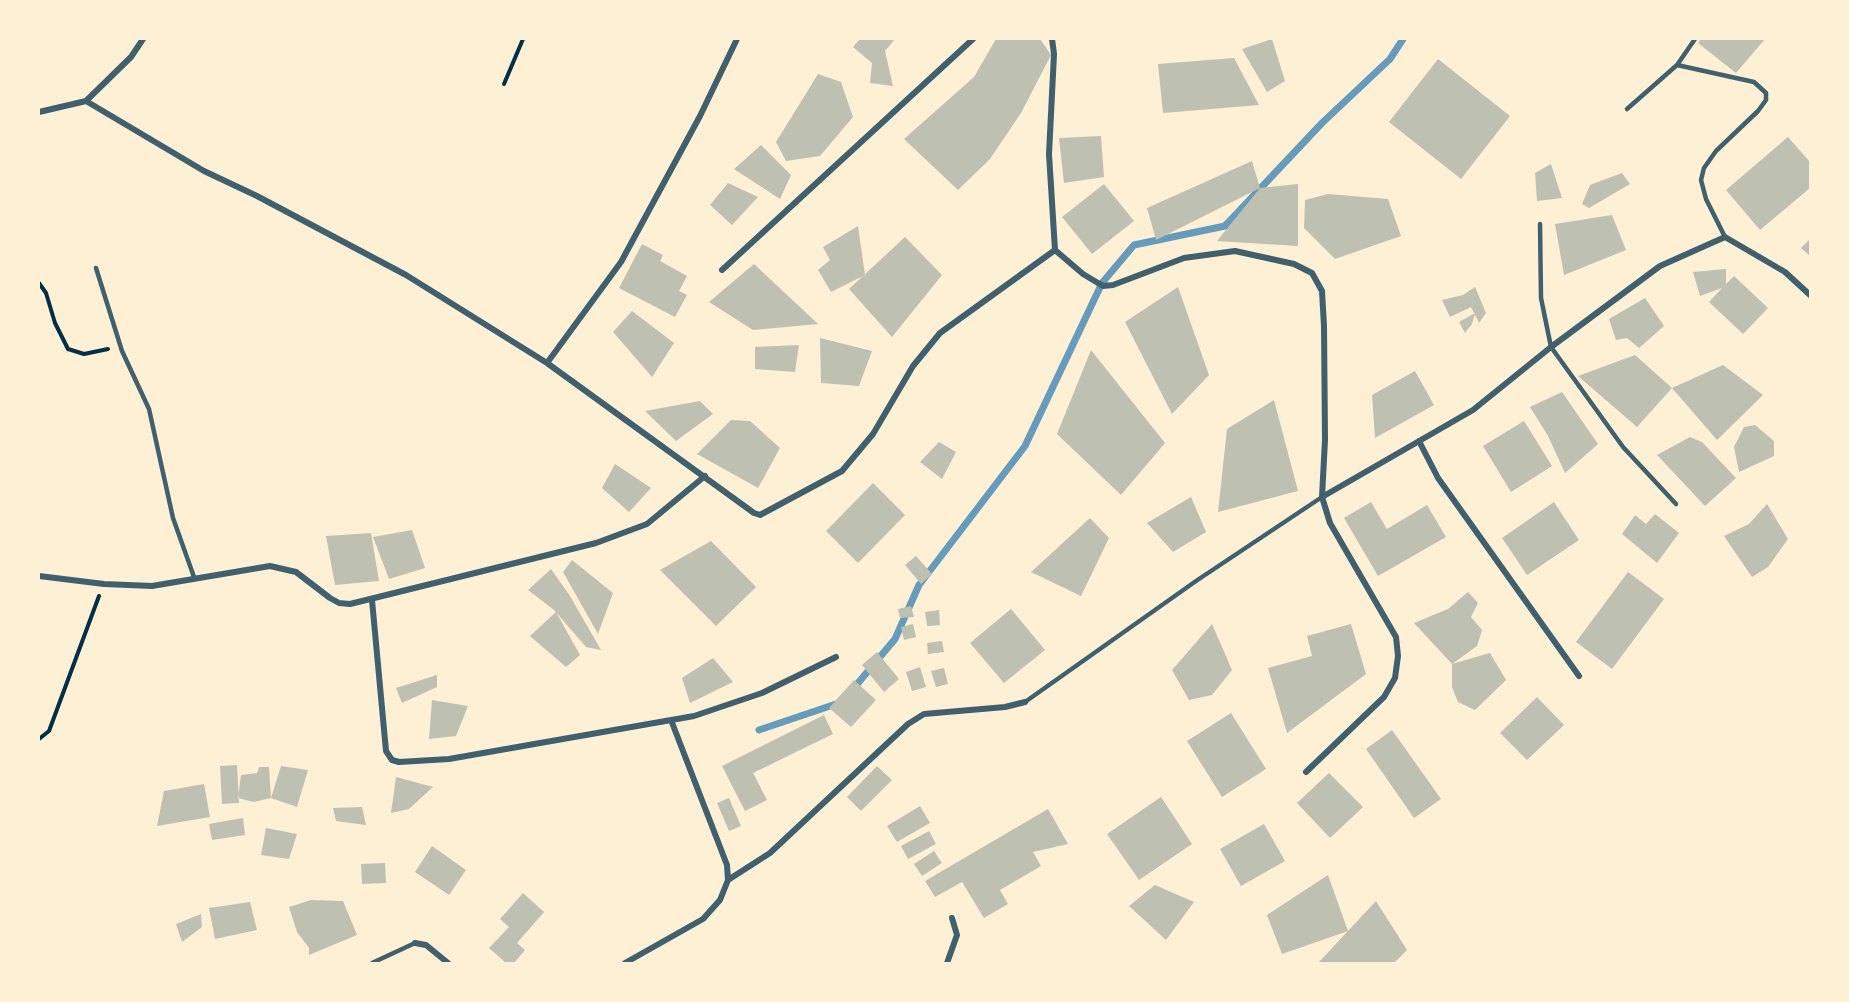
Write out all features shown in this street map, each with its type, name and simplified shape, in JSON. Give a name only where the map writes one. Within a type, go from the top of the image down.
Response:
[{"type":"street","points":[[39,112],[86,100],[131,57],[143,39]]},
{"type":"street","points":[[547,363],[621,262],[700,116],[736,39]]},
{"type":"street","points":[[722,270],[973,39]]},
{"type":"street","points":[[1052,39],[1054,54],[1049,154],[1055,250],[1103,286],[1113,285],[1184,258],[1235,251],[1294,264],[1312,273],[1322,291],[1325,440],[1322,497],[1330,523],[1395,637],[1398,656],[1395,678],[1384,697],[1306,772]]},
{"type":"street","points":[[86,100],[204,171],[406,275],[547,363],[754,513],[760,515],[842,471],[873,434],[913,366],[940,333],[1055,250]]},
{"type":"street","points":[[1322,497],[1473,410],[1551,346],[1660,266],[1725,237],[1785,272],[1810,295]]},
{"type":"street","points":[[1419,441],[1438,478],[1579,676]]},
{"type":"street","points":[[39,576],[104,584],[152,586],[194,577],[270,566],[296,573],[339,603],[372,600],[472,572],[596,543],[647,524],[705,476]]},
{"type":"street","points":[[372,600],[386,751],[392,760],[449,759],[694,716],[762,693],[836,657]]},
{"type":"street","points":[[728,880],[770,853],[908,724],[924,714],[1005,707],[1025,702]]},
{"type":"street","points":[[625,963],[703,919],[720,900],[728,880],[727,866],[671,720]]},
{"type":"street","points":[[947,963],[957,935],[952,918]]},
{"type":"street","points":[[415,943],[426,945],[448,963]]},
{"type":"lane","points":[[1627,109],[1677,65],[1695,39]]},
{"type":"lane","points":[[1677,65],[1754,82],[1766,93],[1766,100],[1758,111],[1716,151],[1704,168],[1701,180],[1706,199],[1725,237]]},
{"type":"lane","points":[[1540,224],[1541,298],[1551,346],[1623,447],[1676,504]]},
{"type":"lane","points":[[96,268],[122,351],[149,409],[173,518],[194,577]]},
{"type":"lane","points":[[1025,702],[1196,581],[1322,497]]},
{"type":"lane","points":[[372,963],[415,943]]},
{"type":"path","points":[[504,84],[523,39]]},
{"type":"path","points":[[39,283],[46,293],[55,323],[68,349],[84,354],[112,348],[122,351]]},
{"type":"path","points":[[39,739],[49,731],[104,584]]},
{"type":"building","points":[[860,39],[895,39],[885,51],[893,86],[870,83],[872,63],[853,47]]},
{"type":"building","points":[[996,39],[1040,39],[1051,55],[1021,113],[990,159],[958,190],[904,139],[974,77]]},
{"type":"building","points":[[1272,39],[1285,81],[1267,92],[1242,49]]},
{"type":"building","points":[[1701,39],[1765,39],[1736,73],[1698,43]]},
{"type":"building","points":[[1234,58],[1259,105],[1163,113],[1158,64]]},
{"type":"building","points":[[1438,59],[1510,116],[1461,179],[1389,122]]},
{"type":"building","points":[[818,74],[841,82],[853,117],[820,156],[786,161],[776,142]]},
{"type":"building","points":[[1101,136],[1104,177],[1064,183],[1059,138]]},
{"type":"building","points":[[1788,137],[1810,162],[1810,188],[1760,230],[1726,190]]},
{"type":"building","points":[[761,145],[791,175],[780,199],[734,169]]},
{"type":"building","points":[[1252,161],[1260,188],[1156,240],[1147,208]]},
{"type":"building","points":[[1551,164],[1562,198],[1537,201],[1535,173]]},
{"type":"building","points":[[1622,173],[1630,184],[1589,208],[1582,204],[1590,185]]},
{"type":"building","points":[[728,183],[758,197],[732,225],[710,205]]},
{"type":"building","points":[[1104,184],[1134,221],[1092,254],[1062,217]]},
{"type":"building","points":[[1298,184],[1298,246],[1217,241],[1260,188]]},
{"type":"building","points":[[1328,194],[1388,199],[1401,236],[1335,259],[1304,228],[1305,200]]},
{"type":"building","points":[[1612,215],[1626,250],[1564,275],[1555,224]]},
{"type":"building","points":[[858,226],[865,275],[831,292],[818,270],[830,260],[823,247]]},
{"type":"building","points":[[905,237],[942,275],[892,337],[849,289]]},
{"type":"building","points":[[1810,239],[1810,256],[1801,248]]},
{"type":"building","points":[[642,244],[663,255],[660,261],[687,276],[679,291],[687,295],[675,317],[619,288]]},
{"type":"building","points":[[754,264],[818,324],[753,330],[709,302]]},
{"type":"building","points":[[1726,269],[1726,284],[1734,276],[1768,308],[1743,334],[1709,302],[1722,288],[1700,296],[1693,272]]},
{"type":"building","points":[[1178,287],[1209,375],[1172,414],[1125,322]]},
{"type":"building","points":[[1475,287],[1486,313],[1479,323],[1471,307],[1450,317],[1442,300],[1463,295]]},
{"type":"building","points":[[1645,298],[1664,326],[1639,348],[1627,338],[1616,340],[1609,319]]},
{"type":"building","points":[[632,311],[674,343],[652,377],[613,332]]},
{"type":"building","points":[[1475,313],[1472,324],[1465,333],[1459,322]]},
{"type":"building","points":[[820,338],[872,351],[859,386],[821,383]]},
{"type":"building","points":[[799,345],[795,372],[755,369],[755,347]]},
{"type":"building","points":[[1091,350],[1165,443],[1121,495],[1057,434]]},
{"type":"building","points":[[1635,355],[1672,388],[1637,427],[1578,376]]},
{"type":"building","points":[[1723,365],[1763,395],[1717,440],[1672,388]]},
{"type":"building","points":[[1415,371],[1434,405],[1375,438],[1372,395]]},
{"type":"building","points":[[1562,392],[1598,444],[1565,473],[1548,436],[1530,407]]},
{"type":"building","points":[[1274,400],[1298,491],[1218,512],[1227,429]]},
{"type":"building","points":[[700,401],[713,414],[676,441],[645,411]]},
{"type":"building","points":[[731,420],[750,421],[780,448],[758,488],[697,454]]},
{"type":"building","points":[[1524,421],[1552,466],[1511,492],[1483,446]]},
{"type":"building","points":[[1755,425],[1774,441],[1774,456],[1739,472],[1734,447],[1744,427]]},
{"type":"building","points":[[1690,437],[1702,442],[1736,478],[1705,506],[1657,455]]},
{"type":"building","points":[[939,442],[956,452],[942,479],[920,462]]},
{"type":"building","points":[[615,464],[651,488],[629,512],[602,488]]},
{"type":"building","points":[[873,483],[905,515],[858,563],[826,531]]},
{"type":"building","points":[[1191,497],[1206,532],[1173,552],[1147,523]]},
{"type":"building","points":[[1371,502],[1387,529],[1427,505],[1446,537],[1378,576],[1344,518]]},
{"type":"building","points":[[1554,502],[1579,540],[1527,575],[1502,538]]},
{"type":"building","points":[[1767,504],[1788,539],[1768,567],[1752,577],[1724,536],[1749,524]]},
{"type":"building","points":[[1655,514],[1679,533],[1657,563],[1622,534],[1635,515],[1646,524]]},
{"type":"building","points":[[1090,518],[1109,538],[1081,596],[1031,572]]},
{"type":"building","points":[[412,530],[425,568],[389,579],[373,537]]},
{"type":"building","points":[[371,533],[379,581],[335,585],[326,536]]},
{"type":"building","points":[[711,541],[756,587],[716,626],[660,570]]},
{"type":"building","points":[[916,556],[932,574],[921,584],[905,565]]},
{"type":"building","points":[[572,560],[613,593],[598,634],[563,572]]},
{"type":"building","points":[[551,569],[570,596],[601,650],[586,647],[554,610],[528,590]]},
{"type":"building","points":[[1628,572],[1664,599],[1612,669],[1576,642]]},
{"type":"building","points":[[1468,592],[1478,603],[1471,617],[1482,630],[1477,646],[1452,664],[1414,623],[1448,609]]},
{"type":"building","points":[[911,606],[914,617],[900,618],[898,609]]},
{"type":"building","points":[[1011,609],[1045,650],[1004,683],[970,643]]},
{"type":"building","points":[[939,610],[940,625],[927,626],[925,612]]},
{"type":"building","points":[[556,612],[580,655],[566,667],[530,636]]},
{"type":"building","points":[[913,624],[916,637],[904,640],[901,627]]},
{"type":"building","points":[[1212,624],[1232,670],[1212,695],[1189,700],[1172,670]]},
{"type":"building","points":[[1351,624],[1366,674],[1287,733],[1268,668],[1312,656],[1307,636]]},
{"type":"building","points":[[942,641],[944,652],[928,654],[927,643]]},
{"type":"building","points":[[877,652],[899,679],[884,692],[862,665]]},
{"type":"building","points":[[1490,653],[1506,680],[1475,710],[1458,702],[1452,687],[1452,664]]},
{"type":"building","points":[[713,658],[733,682],[690,703],[682,678]]},
{"type":"building","points":[[920,667],[926,687],[912,691],[906,672]]},
{"type":"building","points":[[944,668],[948,684],[936,687],[931,671]]},
{"type":"building","points":[[437,675],[437,687],[402,703],[396,688]]},
{"type":"building","points":[[854,680],[876,700],[851,727],[829,708]]},
{"type":"building","points":[[1537,697],[1564,725],[1527,760],[1500,733]]},
{"type":"building","points":[[432,700],[468,706],[456,736],[429,739]]},
{"type":"building","points":[[1231,713],[1266,769],[1222,797],[1187,741]]},
{"type":"building","points":[[824,715],[833,734],[753,773],[767,800],[745,811],[722,766]]},
{"type":"building","points":[[1392,730],[1441,799],[1414,818],[1366,749]]},
{"type":"building","points":[[237,765],[239,803],[222,804],[220,766]]},
{"type":"building","points":[[281,766],[308,770],[297,807],[271,798]]},
{"type":"building","points":[[877,766],[892,780],[861,811],[847,797]]},
{"type":"building","points":[[259,767],[269,767],[271,798],[254,802],[238,798],[241,775],[257,773]]},
{"type":"building","points":[[1329,773],[1363,807],[1330,838],[1297,803]]},
{"type":"building","points":[[396,777],[433,787],[409,809],[391,813]]},
{"type":"building","points":[[204,784],[210,817],[157,826],[164,791]]},
{"type":"building","points":[[1161,797],[1192,844],[1139,880],[1107,834]]},
{"type":"building","points":[[729,798],[741,826],[729,831],[717,803]]},
{"type":"building","points":[[920,806],[930,823],[897,842],[887,826]]},
{"type":"building","points":[[362,807],[366,825],[336,821],[333,808]]},
{"type":"building","points":[[1048,809],[1068,844],[1033,852],[1041,866],[1000,890],[1008,904],[984,918],[962,882],[935,897],[925,881]]},
{"type":"building","points":[[243,818],[245,835],[212,840],[209,824]]},
{"type":"building","points":[[1264,824],[1285,861],[1241,886],[1220,849]]},
{"type":"building","points":[[266,828],[297,834],[289,859],[261,855]]},
{"type":"building","points":[[929,831],[936,844],[908,859],[901,846]]},
{"type":"building","points":[[432,846],[466,870],[449,895],[415,872]]},
{"type":"building","points":[[934,851],[942,863],[922,876],[914,864]]},
{"type":"building","points":[[385,863],[386,883],[362,884],[361,864]]},
{"type":"building","points":[[1328,875],[1348,931],[1282,954],[1267,915]]},
{"type":"building","points":[[1155,885],[1194,902],[1166,940],[1129,906]]},
{"type":"building","points":[[523,893],[544,912],[517,943],[525,950],[514,963],[506,963],[489,948],[509,927],[500,919]]},
{"type":"building","points":[[311,900],[343,901],[357,935],[309,955],[309,948],[297,932],[289,907]]},
{"type":"building","points":[[1376,901],[1407,950],[1394,963],[1318,963]]},
{"type":"building","points":[[250,902],[257,930],[215,939],[209,908]]},
{"type":"building","points":[[201,914],[202,927],[182,942],[176,924]]},
{"type":"waterway","points":[[853,689],[895,639],[919,585],[1025,446],[1102,283],[1134,245],[1225,226],[1322,123],[1390,59],[1403,39]]},
{"type":"waterway","points":[[759,730],[839,703]]}]
